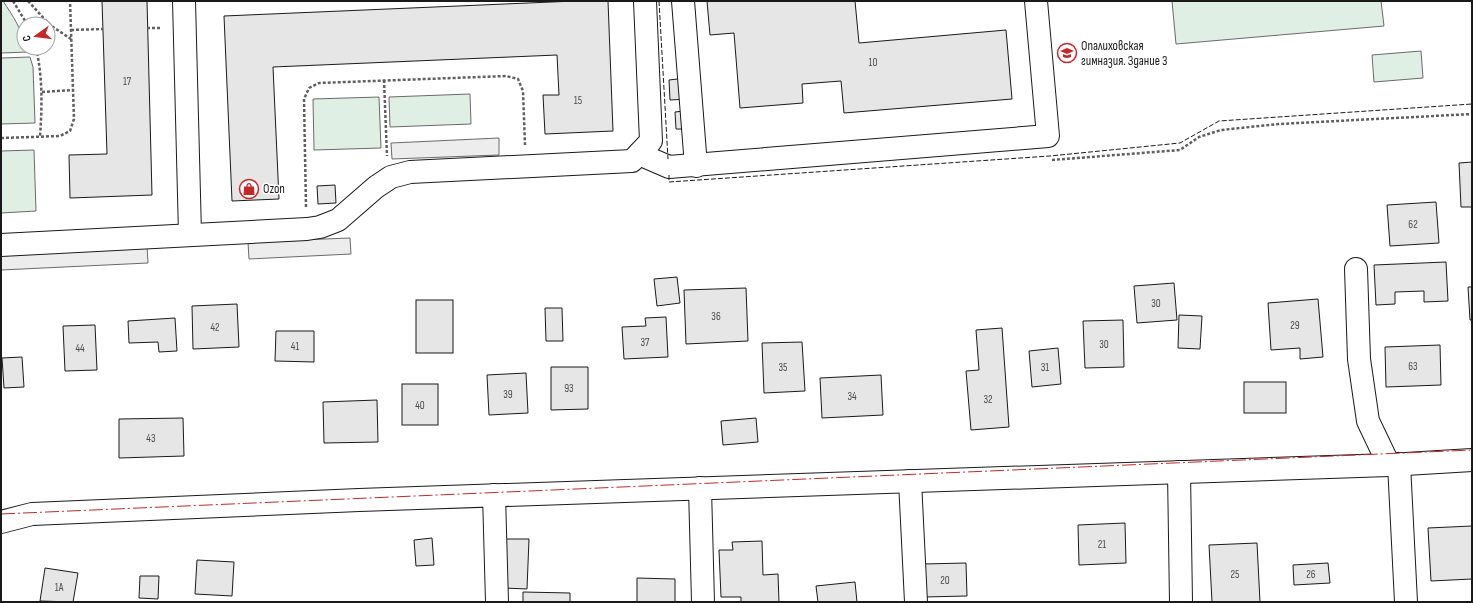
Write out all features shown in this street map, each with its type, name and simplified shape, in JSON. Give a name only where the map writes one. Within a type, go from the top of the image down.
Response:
[{"type":"street","points":[[184,1],[190,234]]},
{"type":"street","points":[[1,245],[306,229],[320,227],[338,220],[376,187],[387,180],[410,172],[632,161],[651,141],[645,1]]},
{"type":"street","points":[[683,1],[696,166]]},
{"type":"street","points":[[639,154],[669,167],[696,166],[1048,136],[1036,1]]},
{"type":"street","points":[[1356,269],[1359,359],[1368,421],[1394,465],[1406,602]]},
{"type":"street","points":[[1,522],[32,514],[494,495],[1394,465],[1472,460]]},
{"type":"street","points":[[1179,472],[1181,602]]},
{"type":"street","points":[[910,481],[916,602]]},
{"type":"street","points":[[700,488],[703,602]]},
{"type":"street","points":[[494,495],[497,602]]},
{"type":"path","points":[[13,1],[22,16]]},
{"type":"path","points":[[28,1],[50,25],[72,40]]},
{"type":"path","points":[[1,138],[60,136],[70,131],[74,119],[70,1]]},
{"type":"path","points":[[71,30],[103,30]]},
{"type":"path","points":[[38,56],[42,79],[40,137]]},
{"type":"path","points":[[306,229],[304,99],[308,88],[319,83],[506,76],[518,79],[524,91],[525,167]]},
{"type":"path","points":[[384,80],[387,180]]},
{"type":"path","points":[[42,92],[73,90]]},
{"type":"green space","points":[[1,1],[3,1],[16,21],[16,52],[1,53]]},
{"type":"green space","points":[[1172,1],[1381,1],[1384,26],[1176,44]]},
{"type":"green space","points":[[1421,51],[1423,78],[1374,82],[1372,55]]},
{"type":"green space","points":[[30,57],[33,67],[35,123],[1,124],[1,58]]},
{"type":"green space","points":[[470,94],[471,124],[390,127],[389,97]]},
{"type":"green space","points":[[379,97],[381,148],[314,150],[313,99]]},
{"type":"green space","points":[[34,150],[36,211],[1,213],[1,151]]},
{"type":"shaded area","points":[[499,138],[499,155],[392,159],[391,143]]},
{"type":"shaded area","points":[[350,238],[351,254],[249,259],[248,242]]},
{"type":"shaded area","points":[[147,246],[148,263],[1,270],[1,253]]},
{"type":"building","points":[[102,1],[147,1],[152,195],[70,198],[69,155],[107,154]]},
{"type":"building","points":[[575,1],[608,1],[613,131],[545,134],[543,95],[559,95],[557,55],[273,67],[279,199],[232,201],[224,16]]},
{"type":"building","points":[[707,1],[855,1],[859,43],[1006,30],[1012,99],[844,113],[841,81],[802,84],[803,103],[740,108],[734,33],[710,35]]},
{"type":"building","points":[[686,78],[688,99],[670,100],[669,80]]},
{"type":"building","points":[[684,111],[685,129],[676,129],[675,112]]},
{"type":"building","points":[[1472,162],[1472,207],[1461,207],[1459,163]]},
{"type":"building","points":[[335,185],[336,203],[318,204],[317,186]]},
{"type":"building","points":[[1436,202],[1439,243],[1390,246],[1387,205]]},
{"type":"building","points":[[1446,262],[1448,301],[1424,302],[1424,291],[1395,292],[1395,304],[1376,305],[1374,265]]},
{"type":"building","points":[[677,277],[680,303],[657,306],[654,279]]},
{"type":"building","points":[[1174,283],[1177,320],[1137,323],[1134,286]]},
{"type":"building","points":[[1468,287],[1472,287],[1472,320],[1470,320]]},
{"type":"building","points":[[746,288],[748,341],[686,344],[684,290]]},
{"type":"building","points":[[1318,299],[1323,357],[1300,359],[1300,348],[1271,350],[1268,303]]},
{"type":"building","points":[[416,300],[453,300],[453,353],[416,353]]},
{"type":"building","points":[[237,304],[239,347],[193,349],[192,306]]},
{"type":"building","points":[[545,308],[562,308],[563,341],[546,341]]},
{"type":"building","points":[[1179,315],[1202,316],[1200,349],[1178,348]]},
{"type":"building","points":[[666,317],[668,357],[624,359],[622,327],[646,326],[645,318]]},
{"type":"building","points":[[175,318],[177,351],[159,352],[158,342],[129,343],[128,321]]},
{"type":"building","points":[[1123,320],[1124,367],[1085,368],[1083,321]]},
{"type":"building","points":[[95,325],[97,370],[65,371],[63,326]]},
{"type":"building","points":[[1002,328],[1009,427],[971,430],[966,371],[979,370],[976,330]]},
{"type":"building","points":[[276,331],[314,331],[314,362],[275,361]]},
{"type":"building","points":[[802,342],[805,391],[764,393],[762,343]]},
{"type":"building","points":[[1440,345],[1441,385],[1386,387],[1385,347]]},
{"type":"building","points":[[1058,348],[1061,384],[1032,387],[1029,351]]},
{"type":"building","points":[[22,357],[24,387],[4,388],[2,358]]},
{"type":"building","points":[[551,367],[588,367],[588,409],[551,410]]},
{"type":"building","points":[[526,373],[528,413],[489,415],[487,375]]},
{"type":"building","points":[[881,375],[883,415],[822,418],[820,378]]},
{"type":"building","points":[[1244,382],[1286,382],[1286,413],[1244,413]]},
{"type":"building","points":[[402,384],[438,384],[438,425],[402,425]]},
{"type":"building","points":[[377,400],[378,442],[324,443],[323,402]]},
{"type":"building","points":[[183,418],[184,456],[119,458],[119,419]]},
{"type":"building","points":[[756,418],[758,442],[723,445],[721,421]]},
{"type":"building","points":[[1125,523],[1126,563],[1079,565],[1078,525]]},
{"type":"building","points":[[1472,526],[1472,579],[1431,581],[1428,528]]},
{"type":"building","points":[[432,538],[434,565],[416,566],[414,540]]},
{"type":"building","points":[[506,539],[529,539],[527,589],[504,588]]},
{"type":"building","points":[[762,541],[763,575],[778,574],[779,602],[741,602],[741,597],[721,597],[719,550],[733,550],[732,542]]},
{"type":"building","points":[[1257,543],[1260,602],[1212,602],[1209,545]]},
{"type":"building","points":[[197,560],[234,562],[232,596],[195,594]]},
{"type":"building","points":[[966,563],[967,596],[924,597],[923,564]]},
{"type":"building","points":[[1328,563],[1330,583],[1294,585],[1293,565]]},
{"type":"building","points":[[45,568],[78,573],[73,602],[40,601]]},
{"type":"building","points":[[140,576],[159,576],[158,599],[139,598]]},
{"type":"building","points":[[637,578],[675,579],[675,602],[637,602]]},
{"type":"building","points":[[855,582],[857,602],[818,602],[816,586]]},
{"type":"building","points":[[523,592],[570,593],[570,602],[523,602]]},
{"type":"fence","points":[[659,1],[668,159]]},
{"type":"fence","points":[[669,175],[669,182],[1050,156],[1180,143],[1219,121],[1472,104]]},
{"type":"power","points":[[1,514],[1472,450]]},
{"type":"place","name":"Опалиховская гимназия. Здание 3","points":[[1067,53]]},
{"type":"place","name":"Ozon","points":[[249,189]]}]
